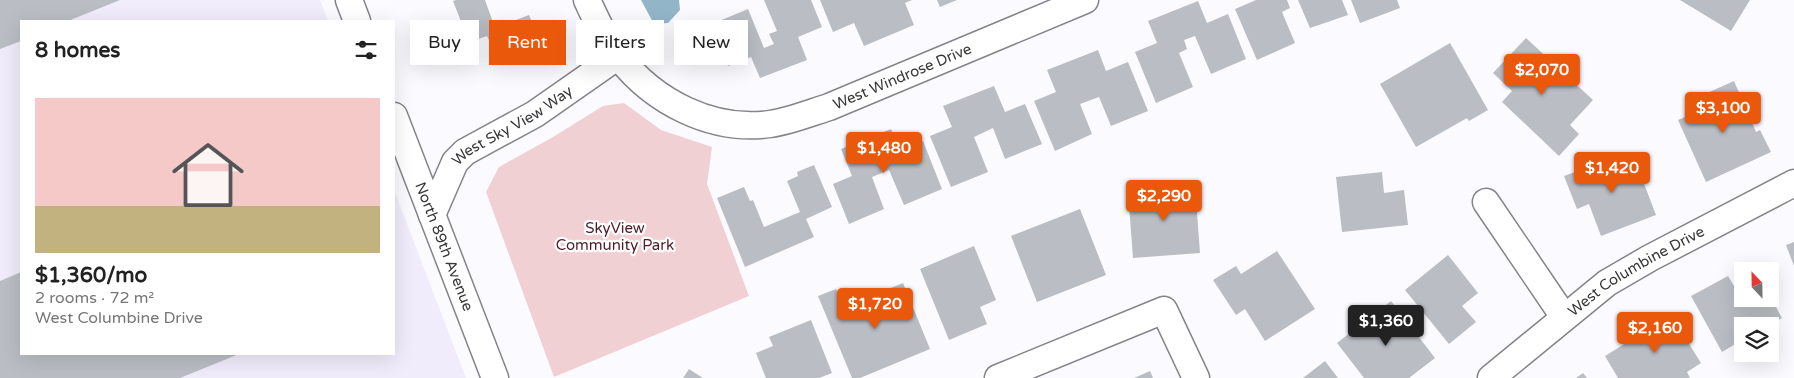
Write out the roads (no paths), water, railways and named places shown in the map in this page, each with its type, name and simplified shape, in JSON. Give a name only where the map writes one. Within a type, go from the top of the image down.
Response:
[{"type":"street","points":[[349,0],[357,20]]},
{"type":"street","name":"West Windrose Drive","points":[[587,0],[596,20]]},
{"type":"street","name":"West Windrose Drive","points":[[626,65],[639,80],[661,97],[683,109],[712,120],[738,124],[769,124],[829,107],[1085,0]]},
{"type":"street","name":"West Sky View Way","points":[[432,215],[455,162],[465,152],[535,114],[605,65]]},
{"type":"street","name":"North 89th Avenue","points":[[395,119],[495,378]]},
{"type":"street","name":"West Columbine Drive","points":[[1491,378],[1607,283],[1650,258],[1794,183]]},
{"type":"street","points":[[1486,202],[1564,317]]},
{"type":"street","points":[[998,378],[1164,310],[1196,378]]},
{"type":"water","points":[[641,0],[679,0],[680,10],[668,23],[664,23],[664,20],[652,20]]},
{"type":"park label","name":"SkyView Community Park","points":[[615,236]]}]
